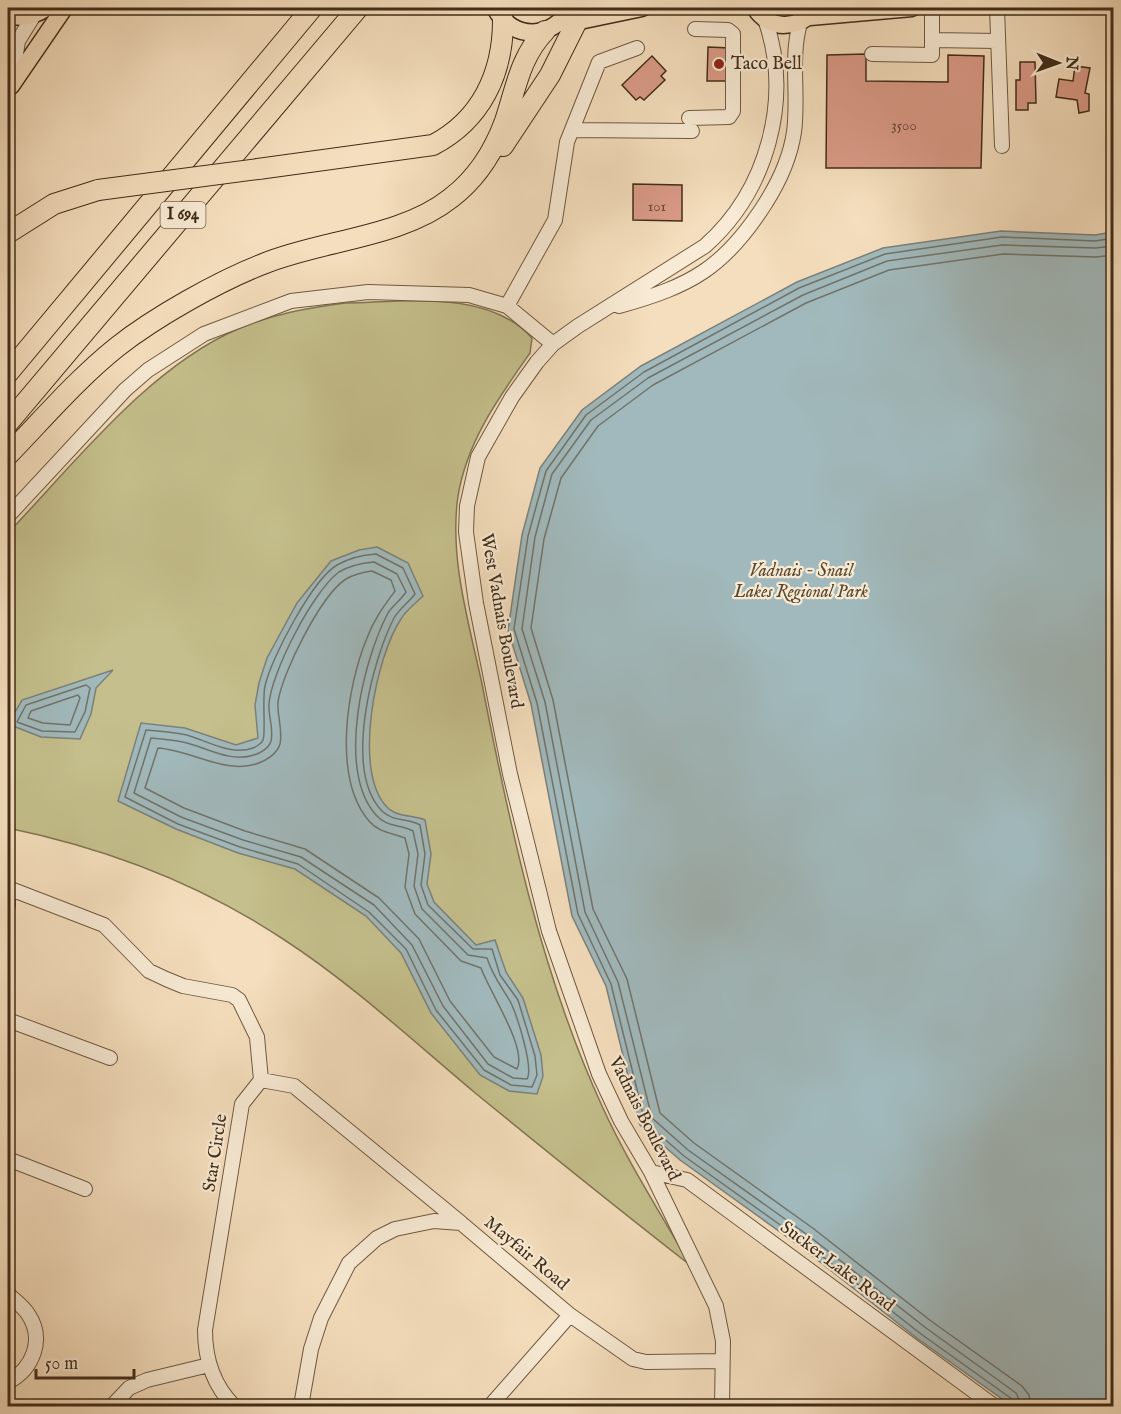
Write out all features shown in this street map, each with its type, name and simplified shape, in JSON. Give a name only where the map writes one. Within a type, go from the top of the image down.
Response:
[{"type":"highway","name":"I 694","points":[[8,373],[312,8]]},
{"type":"highway","name":"I 694","points":[[8,423],[358,8]]},
{"type":"highway","points":[[8,233],[54,204],[98,190],[433,145],[453,134],[473,114],[485,94],[500,56],[497,11]]},
{"type":"highway","points":[[8,455],[79,382],[118,346],[204,292],[265,263],[416,219],[462,194],[476,183],[495,158],[550,75],[573,15]]},
{"type":"highway","points":[[449,200],[479,170],[491,151],[504,122],[522,65],[532,45],[550,29]]},
{"type":"main road","points":[[497,11],[522,32],[550,29],[573,15],[642,8]]},
{"type":"main road","points":[[757,11],[788,26],[809,16],[912,8]]},
{"type":"main road","points":[[8,15],[23,17],[41,11],[67,9]]},
{"type":"main road","points":[[9,89],[67,9]]},
{"type":"street","points":[[872,54],[932,55],[932,8]]},
{"type":"street","points":[[997,8],[1002,147]]},
{"type":"street","points":[[9,89],[18,41],[41,11]]},
{"type":"street","name":"West Vadnais Boulevard","points":[[510,774],[468,559],[467,507],[478,457],[487,437],[512,397],[553,344],[705,246],[721,231],[749,194],[763,164],[774,111],[772,40],[757,11]]},
{"type":"street","name":"West Vadnais Boulevard","points":[[606,310],[669,291],[711,268],[746,233],[766,203],[785,167],[793,140],[796,101],[794,53],[809,16]]},
{"type":"street","points":[[572,130],[691,124],[729,117],[733,111],[733,34],[728,30],[695,29]]},
{"type":"street","points":[[932,40],[998,42]]},
{"type":"street","points":[[507,306],[555,220],[566,150],[599,62],[637,48]]},
{"type":"street","points":[[8,516],[125,390],[148,370],[175,350],[232,321],[291,301],[359,292],[469,295],[507,306],[553,344]]},
{"type":"street","name":"Vadnais Boulevard","points":[[510,774],[536,886],[576,1012],[599,1074],[621,1121],[651,1172],[716,1306],[723,1341],[722,1407]]},
{"type":"street","points":[[8,906],[8,888],[104,925],[149,971],[165,980],[183,986],[232,995],[239,1000],[257,1037],[261,1080],[294,1086],[461,1223]]},
{"type":"street","points":[[8,1020],[110,1058]]},
{"type":"street","name":"Star Circle","points":[[234,1407],[215,1381],[209,1365],[205,1330],[242,1104],[261,1080]]},
{"type":"street","points":[[8,1159],[85,1189]]},
{"type":"street","name":"Sucker Lake Road","points":[[651,1172],[687,1180],[994,1407]]},
{"type":"street","name":"Mayfair Road","points":[[301,1407],[305,1378],[318,1329],[334,1290],[349,1263],[377,1238],[395,1229],[434,1221],[461,1223],[570,1315],[633,1359],[646,1362],[722,1361]]},
{"type":"street","points":[[8,1294],[26,1311],[36,1333],[32,1359],[26,1369],[8,1382]]},
{"type":"street","points":[[490,1407],[570,1315]]},
{"type":"street","points":[[112,1407],[129,1388],[147,1380],[209,1365]]},
{"type":"shaded area","points":[[419,301],[469,305],[493,312],[514,322],[532,338],[530,353],[486,420],[462,476],[458,496],[456,543],[466,614],[516,845],[561,1004],[602,1106],[633,1167],[690,1265],[474,1092],[357,993],[283,939],[219,901],[151,870],[80,846],[8,828],[8,533],[114,419],[174,367],[205,346],[264,319],[290,312],[345,303]]},
{"type":"water","name":"Vadnais - Snail Lakes Regional Park","points":[[1001,231],[1095,235],[1113,232],[1113,1406],[1012,1406],[918,1339],[801,1247],[680,1160],[640,1125],[606,986],[572,916],[531,704],[508,630],[522,535],[540,468],[582,410],[641,366],[797,282],[883,248]]},
{"type":"water","points":[[377,547],[408,563],[423,596],[403,616],[392,636],[376,686],[369,742],[371,768],[377,790],[391,810],[425,820],[431,854],[427,884],[434,902],[476,945],[495,940],[506,972],[523,998],[541,1055],[543,1076],[537,1094],[509,1091],[480,1075],[431,1013],[401,953],[366,916],[295,869],[238,853],[176,829],[118,801],[141,723],[185,728],[236,745],[258,738],[255,705],[259,683],[267,658],[297,603],[331,561],[359,550]]},
{"type":"water","points":[[113,670],[96,688],[91,714],[80,739],[41,737],[8,724],[22,700]]},
{"type":"building","name":"Taco Bell","points":[[708,47],[730,48],[730,81],[707,81]]},
{"type":"building","points":[[866,54],[866,81],[948,82],[948,55],[984,56],[981,168],[826,168],[827,55]]},
{"type":"building","points":[[652,56],[666,71],[661,76],[665,80],[644,100],[640,97],[636,100],[622,85]]},
{"type":"building","points":[[1020,62],[1035,62],[1036,103],[1028,103],[1028,110],[1016,110],[1016,80],[1020,80]]},
{"type":"building","points":[[1075,66],[1090,68],[1085,93],[1089,94],[1089,111],[1079,113],[1077,100],[1056,97],[1059,79],[1073,81]]},
{"type":"building","points":[[1109,74],[1114,74],[1114,93],[1110,93]]},
{"type":"building","points":[[633,184],[682,185],[682,221],[633,220]]},
{"type":"place","name":"Taco Bell","points":[[719,64]]}]
